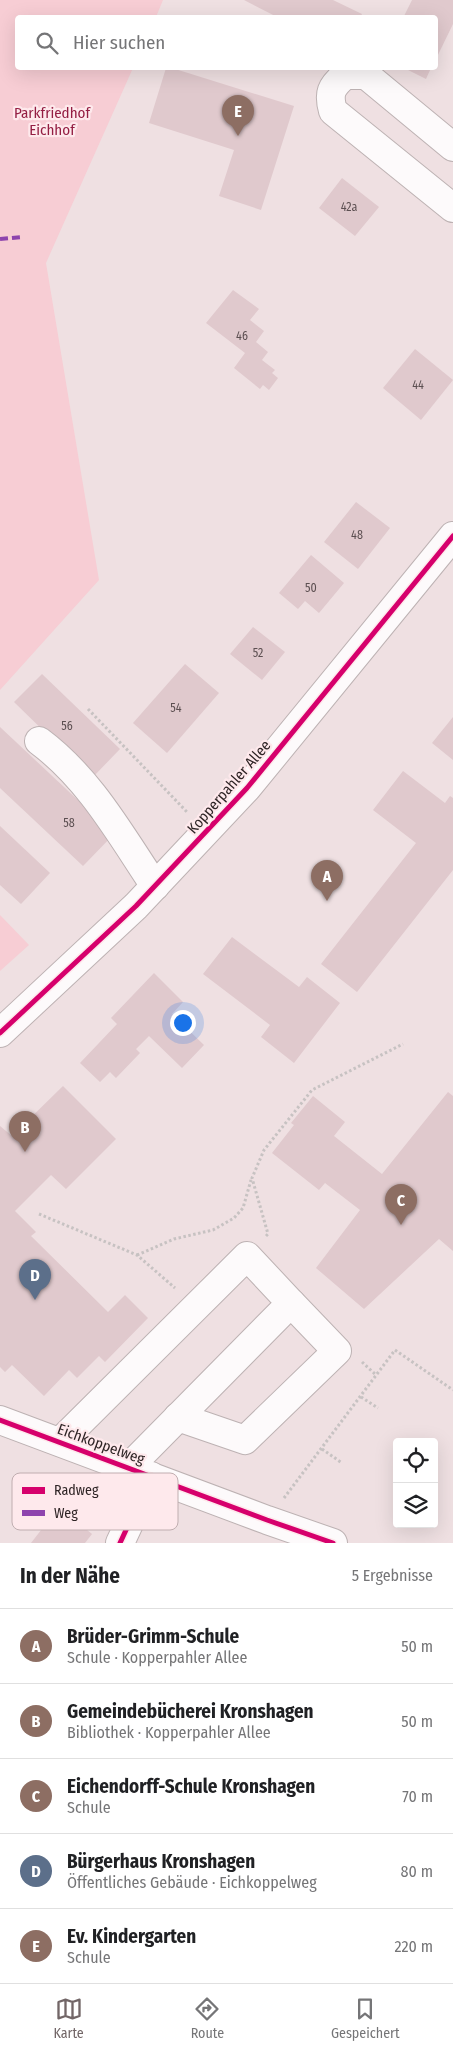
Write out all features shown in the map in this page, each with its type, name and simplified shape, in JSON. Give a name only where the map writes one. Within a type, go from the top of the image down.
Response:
[{"type":"street","points":[[453,147],[366,75],[344,75],[333,86],[330,100],[333,111],[453,208]]},
{"type":"street","name":"Kopperpahler Allee","points":[[0,1033],[155,886],[247,788],[453,536]]},
{"type":"street","points":[[39,741],[82,780],[101,804],[155,886]]},
{"type":"street","points":[[60,1442],[247,1256],[337,1351],[245,1440],[178,1417]]},
{"type":"street","points":[[139,1472],[178,1417],[291,1303]]},
{"type":"street","name":"Eichkoppelweg","points":[[0,1420],[139,1472]]},
{"type":"street","name":"Eichkoppelweg","points":[[178,1487],[333,1543]]},
{"type":"street","points":[[120,1543],[123,1530]]},
{"type":"path","points":[[88,709],[206,832]]},
{"type":"path","points":[[137,1255],[174,1239],[213,1230],[234,1218],[244,1208],[252,1178],[264,1150],[312,1090],[403,1044]]},
{"type":"path","points":[[247,1256],[268,1234],[252,1178]]},
{"type":"path","points":[[40,1214],[137,1255],[195,1307]]},
{"type":"path","points":[[267,1520],[395,1350],[453,1390]]},
{"type":"path","points":[[361,1397],[378,1408]]},
{"type":"path","points":[[322,1449],[342,1463]]},
{"type":"green space","name":"Parkfriedhof Eichhof","points":[[0,0],[163,0],[157,15],[15,15],[15,70],[132,70],[46,263],[99,580],[0,690]]},
{"type":"green space","points":[[0,915],[29,945],[0,971]]},
{"type":"building","points":[[244,0],[333,0],[362,14],[362,15],[273,15]]},
{"type":"building","points":[[412,0],[453,0],[453,24],[438,55],[438,15],[404,15]]},
{"type":"building","points":[[165,70],[178,70],[294,106],[261,210],[219,196],[234,150],[149,123]]},
{"type":"building","points":[[408,70],[430,70],[426,79]]},
{"type":"building","points":[[342,178],[379,207],[355,236],[319,208]]},
{"type":"building","points":[[233,290],[259,309],[250,320],[264,331],[256,342],[268,352],[262,360],[275,370],[272,373],[278,378],[269,390],[263,385],[260,389],[234,368],[245,353],[206,323]]},
{"type":"building","points":[[415,349],[453,380],[421,420],[383,388]]},
{"type":"building","points":[[356,502],[390,528],[358,569],[324,542]]},
{"type":"building","points":[[311,555],[344,583],[319,613],[305,601],[298,609],[279,593]]},
{"type":"building","points":[[253,627],[285,652],[262,680],[230,654]]},
{"type":"building","points":[[185,664],[219,693],[167,753],[133,723]]},
{"type":"building","points":[[42,674],[120,749],[92,778],[14,702]]},
{"type":"building","points":[[453,717],[453,760],[432,743]]},
{"type":"building","points":[[0,727],[114,834],[83,866],[0,788]]},
{"type":"building","points":[[403,771],[445,803],[450,796],[453,798],[453,870],[357,992],[321,964],[416,843],[373,810]]},
{"type":"building","points":[[0,826],[50,873],[21,904],[0,885]]},
{"type":"building","points":[[232,937],[299,987],[307,977],[340,1003],[294,1063],[261,1037],[270,1025],[203,974]]},
{"type":"building","points":[[154,973],[183,1002],[172,1014],[204,1045],[182,1068],[149,1036],[136,1049],[140,1053],[116,1078],[110,1072],[100,1082],[80,1063],[117,1024],[111,1018]]},
{"type":"building","points":[[63,1086],[116,1139],[66,1189],[51,1175],[15,1211],[36,1232],[31,1236],[108,1312],[125,1295],[148,1318],[105,1362],[99,1356],[77,1378],[69,1370],[44,1396],[12,1365],[5,1372],[0,1367],[0,1126],[12,1136]]},
{"type":"building","points":[[448,1092],[453,1096],[453,1251],[439,1239],[364,1309],[316,1268],[360,1210],[325,1183],[319,1190],[272,1153],[294,1125],[291,1123],[313,1096],[345,1122],[334,1136],[382,1174]]},
{"type":"building","points":[[41,1530],[87,1530],[92,1534],[85,1543],[31,1543]]},
{"type":"marked path","points":[[0,239],[22,237]]},
{"type":"cycle path","points":[[0,1033],[136,906],[247,788],[453,536]]},
{"type":"cycle path","points":[[0,1420],[142,1473]]},
{"type":"cycle path","points":[[178,1487],[333,1543]]},
{"type":"cycle path","points":[[120,1543],[126,1530]]},
{"type":"place","name":"Ev. Kindergarten","points":[[238,136]]},
{"type":"place","name":"Brüder-Grimm-Schule","points":[[327,901]]},
{"type":"place","name":"Gemeindebücherei Kronshagen","points":[[25,1152]]},
{"type":"place","name":"Eichendorff-Schule Kronshagen","points":[[401,1225]]},
{"type":"place","name":"Bürgerhaus Kronshagen","points":[[35,1300]]}]
